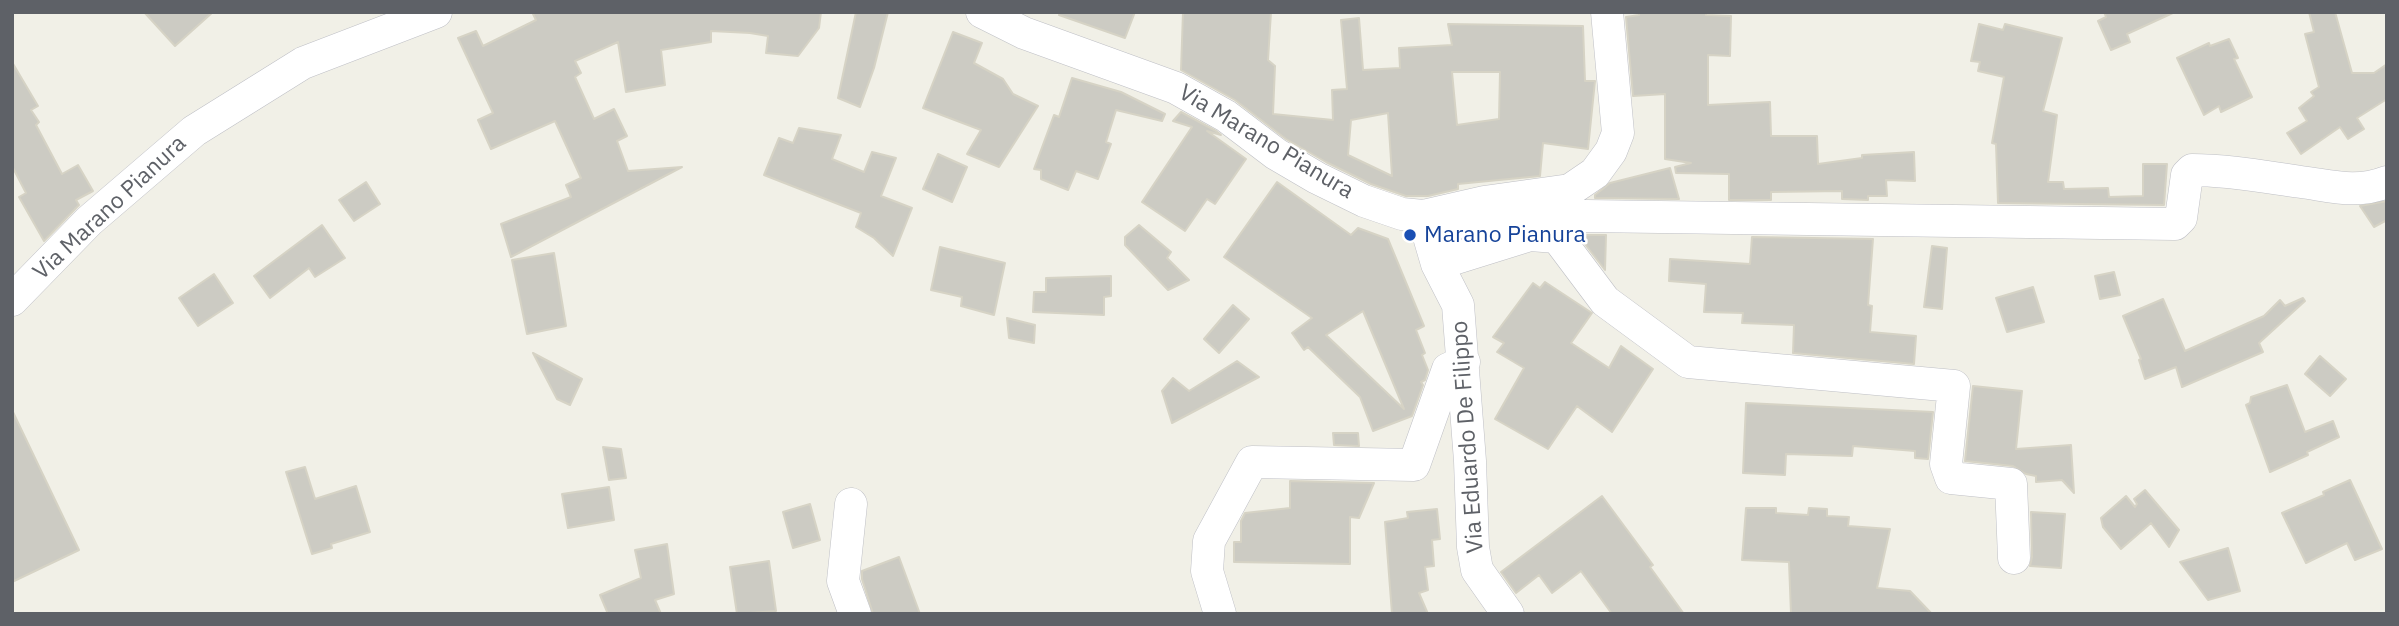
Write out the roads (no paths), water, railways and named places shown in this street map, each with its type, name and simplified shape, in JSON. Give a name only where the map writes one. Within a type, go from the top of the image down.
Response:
[{"type":"street","name":"Via Marano Pianura","points":[[15,293],[89,221],[194,131],[303,63],[436,12]]},
{"type":"street","name":"Via Marano Pianura","points":[[982,12],[1024,33],[1175,88],[1226,116],[1276,153],[1317,178],[1364,201],[1402,214],[1432,214],[1485,202],[1570,190],[1595,173],[1611,151],[1618,133],[1607,12]]},
{"type":"street","points":[[1432,214],[1466,223],[1586,216],[2175,224],[2181,218],[2187,175],[2192,170],[2247,174],[2351,190],[2370,189],[2387,182]]},
{"type":"street","name":"Via Eduardo De Filippo","points":[[1432,214],[1437,264],[1458,305],[1477,570],[1508,614]]},
{"type":"street","points":[[1437,264],[1530,235],[1557,237],[1605,301],[1688,362],[1954,386],[1946,464],[1951,478],[2011,484],[2014,558]]},
{"type":"street","points":[[1220,614],[1207,570],[1209,541],[1252,462],[1414,465],[1448,369],[1464,362]]},
{"type":"street","points":[[851,504],[843,581],[855,614]]},
{"type":"place","name":"Marano Pianura","points":[[1410,235]]}]
